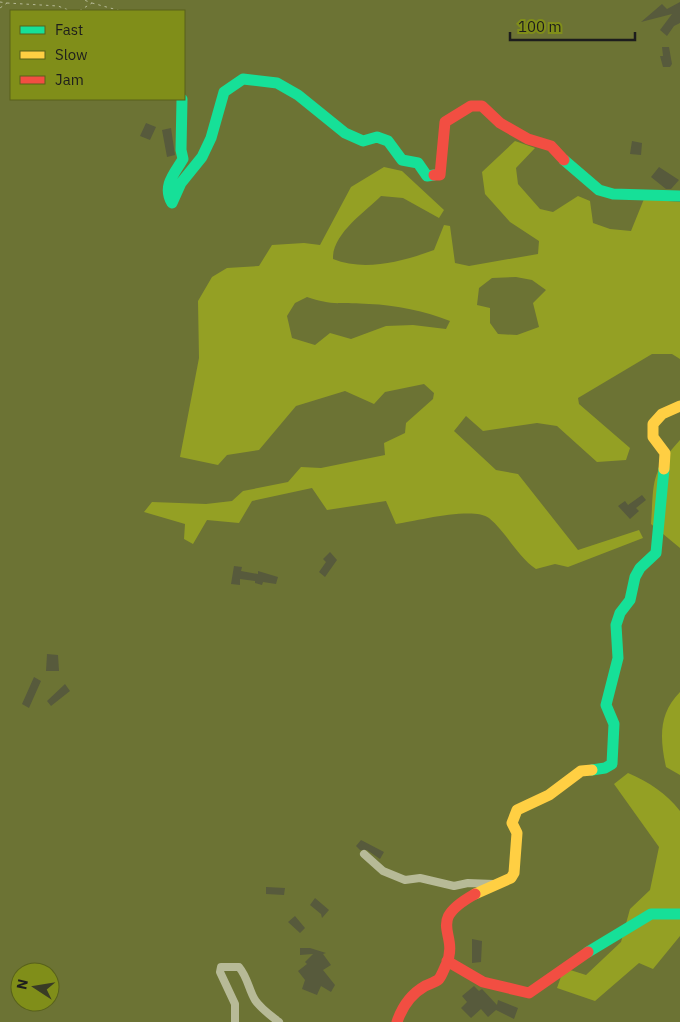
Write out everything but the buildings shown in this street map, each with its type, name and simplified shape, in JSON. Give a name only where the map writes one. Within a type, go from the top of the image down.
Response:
[{"type":"street","points":[[182,100],[181,150],[183,159],[171,173],[167,189],[168,198],[172,203],[181,183],[202,157],[211,138],[224,92],[243,79],[277,83],[298,95],[345,133],[363,141],[377,137],[388,140],[402,160],[418,163],[427,176],[440,175],[444,158],[442,134],[445,122],[471,106],[482,106],[500,123],[528,139],[551,146],[599,190],[613,194],[680,196]]},
{"type":"street","points":[[397,1022],[401,1008],[422,986],[438,980],[447,961],[448,916],[452,909],[472,895],[511,878],[514,872],[517,833],[512,823],[513,817],[518,810],[549,795],[581,771],[605,768],[612,764],[614,724],[606,705],[618,658],[616,626],[620,613],[630,600],[635,576],[640,568],[656,553],[659,544],[665,453],[652,437],[651,429],[655,420],[669,410],[680,406]]},
{"type":"street","points":[[364,854],[383,871],[405,880],[420,878],[454,886],[468,883],[496,884]]},
{"type":"street","points":[[447,961],[484,982],[529,992],[602,942],[651,914],[680,914]]},
{"type":"street","points":[[235,1022],[235,1004],[220,972],[221,967],[239,966],[247,977],[254,998],[262,1009],[279,1022]]},
{"type":"path","points":[[84,0],[117,10]]},
{"type":"path","points":[[0,2],[58,6],[69,10]]},
{"type":"path","points":[[0,8],[7,3]]},
{"type":"path","points":[[81,10],[92,3]]},
{"type":"green space","points":[[515,141],[535,148],[516,168],[518,184],[540,209],[553,212],[578,196],[590,201],[593,223],[610,229],[631,231],[644,199],[680,202],[680,359],[672,354],[652,354],[578,398],[579,404],[630,448],[626,460],[597,462],[557,426],[537,423],[483,431],[466,416],[454,431],[496,470],[518,474],[578,550],[639,530],[643,538],[568,567],[555,564],[536,569],[523,558],[489,518],[481,515],[471,513],[458,514],[396,524],[386,501],[327,510],[312,488],[252,501],[239,523],[207,520],[193,544],[184,539],[185,524],[144,512],[152,502],[206,504],[232,501],[243,491],[288,482],[301,467],[321,468],[385,455],[384,443],[405,433],[406,423],[433,399],[434,393],[424,384],[385,392],[374,404],[345,391],[296,406],[259,450],[227,455],[218,465],[180,457],[199,358],[198,301],[212,277],[227,268],[259,266],[272,245],[304,243],[320,245],[351,187],[384,167],[402,171],[444,210],[439,218],[403,198],[381,196],[344,232],[334,250],[333,259],[345,263],[371,265],[410,258],[434,250],[444,225],[450,226],[455,263],[469,266],[538,254],[539,241],[510,222],[485,194],[482,172]],"holes":[[[516,277],[532,280],[546,290],[533,303],[539,327],[517,335],[498,334],[490,323],[490,308],[477,305],[479,288],[492,278]],[[307,297],[331,303],[400,307],[421,311],[450,321],[446,329],[413,325],[386,326],[351,339],[330,333],[315,345],[292,338],[287,316],[295,303]]]},
{"type":"green space","points":[[680,440],[680,548],[651,524],[655,479],[658,470],[670,451]]},
{"type":"green space","points":[[680,692],[680,775],[666,767],[662,727],[668,709]]},
{"type":"green space","points":[[628,773],[657,789],[680,811],[680,936],[653,969],[639,963],[595,1001],[557,988],[564,968],[586,975],[621,942],[630,909],[650,890],[659,847],[614,784]]},
{"type":"traffic: fast","points":[[182,100],[181,150],[183,159],[170,180],[168,191],[172,203],[181,183],[202,157],[211,138],[224,92],[243,79],[277,83],[298,95],[345,133],[363,141],[377,137],[388,141],[402,160],[418,163],[427,176],[434,175]]},
{"type":"traffic: fast","points":[[564,160],[599,190],[613,194],[680,196]]},
{"type":"traffic: fast","points":[[592,770],[605,768],[612,764],[614,724],[606,705],[618,658],[616,625],[620,613],[630,600],[635,577],[640,568],[656,553],[664,469]]},
{"type":"traffic: fast","points":[[588,952],[651,914],[680,914]]},
{"type":"traffic: slow","points":[[664,469],[665,453],[653,437],[653,424],[662,414],[680,406]]},
{"type":"traffic: slow","points":[[475,894],[511,878],[514,873],[517,833],[512,823],[517,810],[549,795],[581,771],[592,770]]},
{"type":"traffic: jam","points":[[434,175],[440,175],[445,122],[471,106],[482,106],[500,123],[528,139],[551,146],[564,160]]},
{"type":"traffic: jam","points":[[397,1022],[404,1006],[411,997],[420,989],[439,979],[449,954],[450,944],[447,921],[459,904],[475,894]]},
{"type":"traffic: jam","points":[[447,961],[483,982],[529,993],[588,952]]}]
